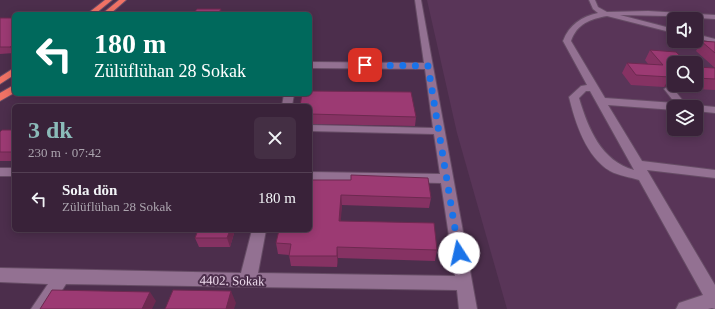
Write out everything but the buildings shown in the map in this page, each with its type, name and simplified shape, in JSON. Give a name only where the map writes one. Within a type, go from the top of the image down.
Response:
[{"type":"highway","points":[[94,12],[109,0]]},
{"type":"highway","points":[[108,12],[123,0]]},
{"type":"highway","points":[[0,81],[12,72]]},
{"type":"highway","points":[[0,98],[12,89]]},
{"type":"street","points":[[418,0],[468,309]]},
{"type":"street","points":[[592,0],[598,11],[667,29]]},
{"type":"street","points":[[685,309],[714,300],[567,41],[573,29],[585,19],[608,14],[658,13],[715,17]]},
{"type":"street","points":[[703,38],[715,41]]},
{"type":"street","points":[[312,65],[428,66]]},
{"type":"street","points":[[594,88],[584,88],[574,97],[577,110],[597,150],[615,168],[644,177]]},
{"type":"street","points":[[602,101],[667,106]]},
{"type":"street","points":[[703,109],[715,110]]},
{"type":"street","points":[[312,128],[438,131]]},
{"type":"street","points":[[638,165],[715,174]]},
{"type":"street","points":[[0,172],[12,172]]},
{"type":"street","points":[[312,176],[446,179]]},
{"type":"street","points":[[248,280],[259,232]]},
{"type":"street","name":"4402. Sokak","points":[[0,275],[464,283]]},
{"type":"street","points":[[40,309],[62,277]]},
{"type":"shaded area","points":[[427,0],[715,0],[715,309],[507,309],[457,133]]},
{"type":"route","points":[[365,65],[428,66],[459,253]]}]
